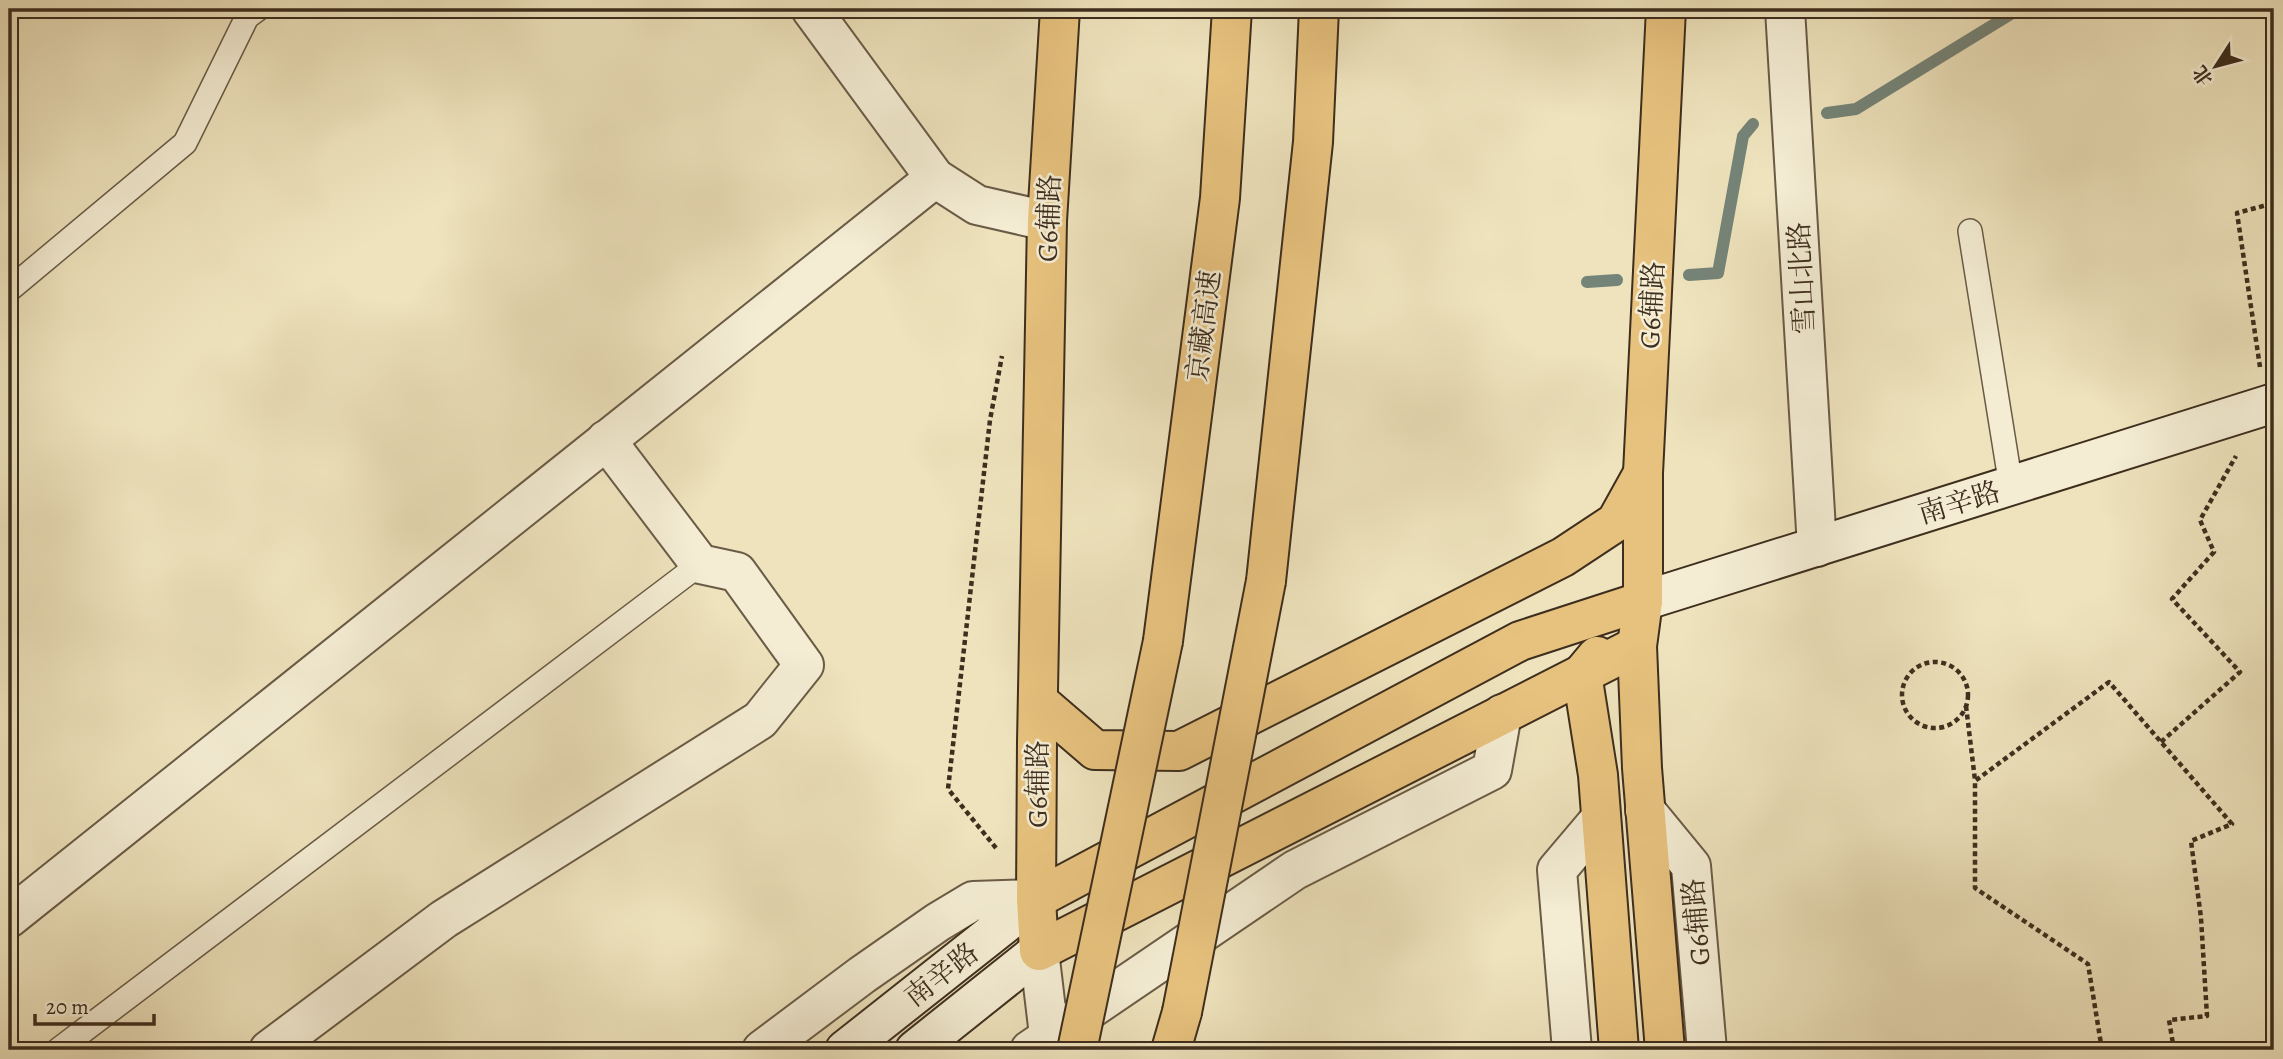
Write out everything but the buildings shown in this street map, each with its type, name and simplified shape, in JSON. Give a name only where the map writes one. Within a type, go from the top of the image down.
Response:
[{"type":"main road","name":"G6辅路","points":[[1039,951],[1038,701],[1047,221],[1060,9]]},
{"type":"main road","name":"京藏高速","points":[[1052,1045],[1163,642],[1220,198],[1232,9]]},
{"type":"main road","points":[[1171,1050],[1182,1012],[1266,580],[1313,142],[1319,9]]},
{"type":"main road","name":"G6辅路","points":[[1665,1050],[1645,810],[1637,646],[1643,601],[1643,473],[1666,9]]},
{"type":"main road","points":[[1038,701],[1095,750],[1179,751],[1563,557],[1616,522],[1643,473]]},
{"type":"main road","points":[[1619,1050],[1598,775],[1582,674],[1643,601]]},
{"type":"main road","points":[[1037,899],[1520,641],[1643,601]]},
{"type":"main road","points":[[1039,951],[1637,646]]},
{"type":"street","name":"雪山北路","points":[[1785,9],[1817,547]]},
{"type":"street","points":[[821,13],[935,178],[977,205],[1047,221]]},
{"type":"street","points":[[9,918],[935,178]]},
{"type":"street","name":"南辛路","points":[[1643,601],[2260,408]]},
{"type":"street","points":[[269,1050],[444,919],[760,720],[804,664],[737,572],[700,564],[606,440]]},
{"type":"street","points":[[1039,951],[1052,1045],[1295,870],[1492,770],[1502,714]]},
{"type":"street","name":"G6辅路","points":[[1645,810],[1691,866],[1707,1050]]},
{"type":"street","points":[[1572,1050],[1557,870],[1601,818]]},
{"type":"street","points":[[762,1050],[937,922],[973,901],[1037,899]]},
{"type":"street","name":"南辛路","points":[[845,1050],[1037,899]]},
{"type":"street","name":"南辛路","points":[[915,1050],[1039,951]]},
{"type":"lane","points":[[9,290],[185,144],[247,18],[258,9]]},
{"type":"lane","points":[[1970,231],[2011,486]]},
{"type":"lane","points":[[58,1050],[700,564]]},
{"type":"path","points":[[2161,742],[2240,672],[2172,599],[2214,552],[2200,520],[2260,408],[2236,213],[2274,203]]},
{"type":"path","points":[[996,849],[948,789],[990,420],[1003,352]]},
{"type":"path","points":[[1966,706],[1953,723],[1931,728],[1911,719],[1902,699],[1902,689],[1912,670],[1932,661],[1953,666],[1966,683],[1966,706],[1975,781],[1975,888],[2088,964],[2102,1050]]},
{"type":"path","points":[[1975,781],[2109,682],[2231,824],[2191,841],[2201,918],[2207,1016],[2169,1020],[2174,1050]]},
{"type":"waterway","points":[[1827,113],[1856,109],[2019,9]]},
{"type":"waterway","points":[[1689,275],[1718,273],[1743,136],[1753,124]]},
{"type":"waterway","points":[[1587,282],[1617,280]]}]
